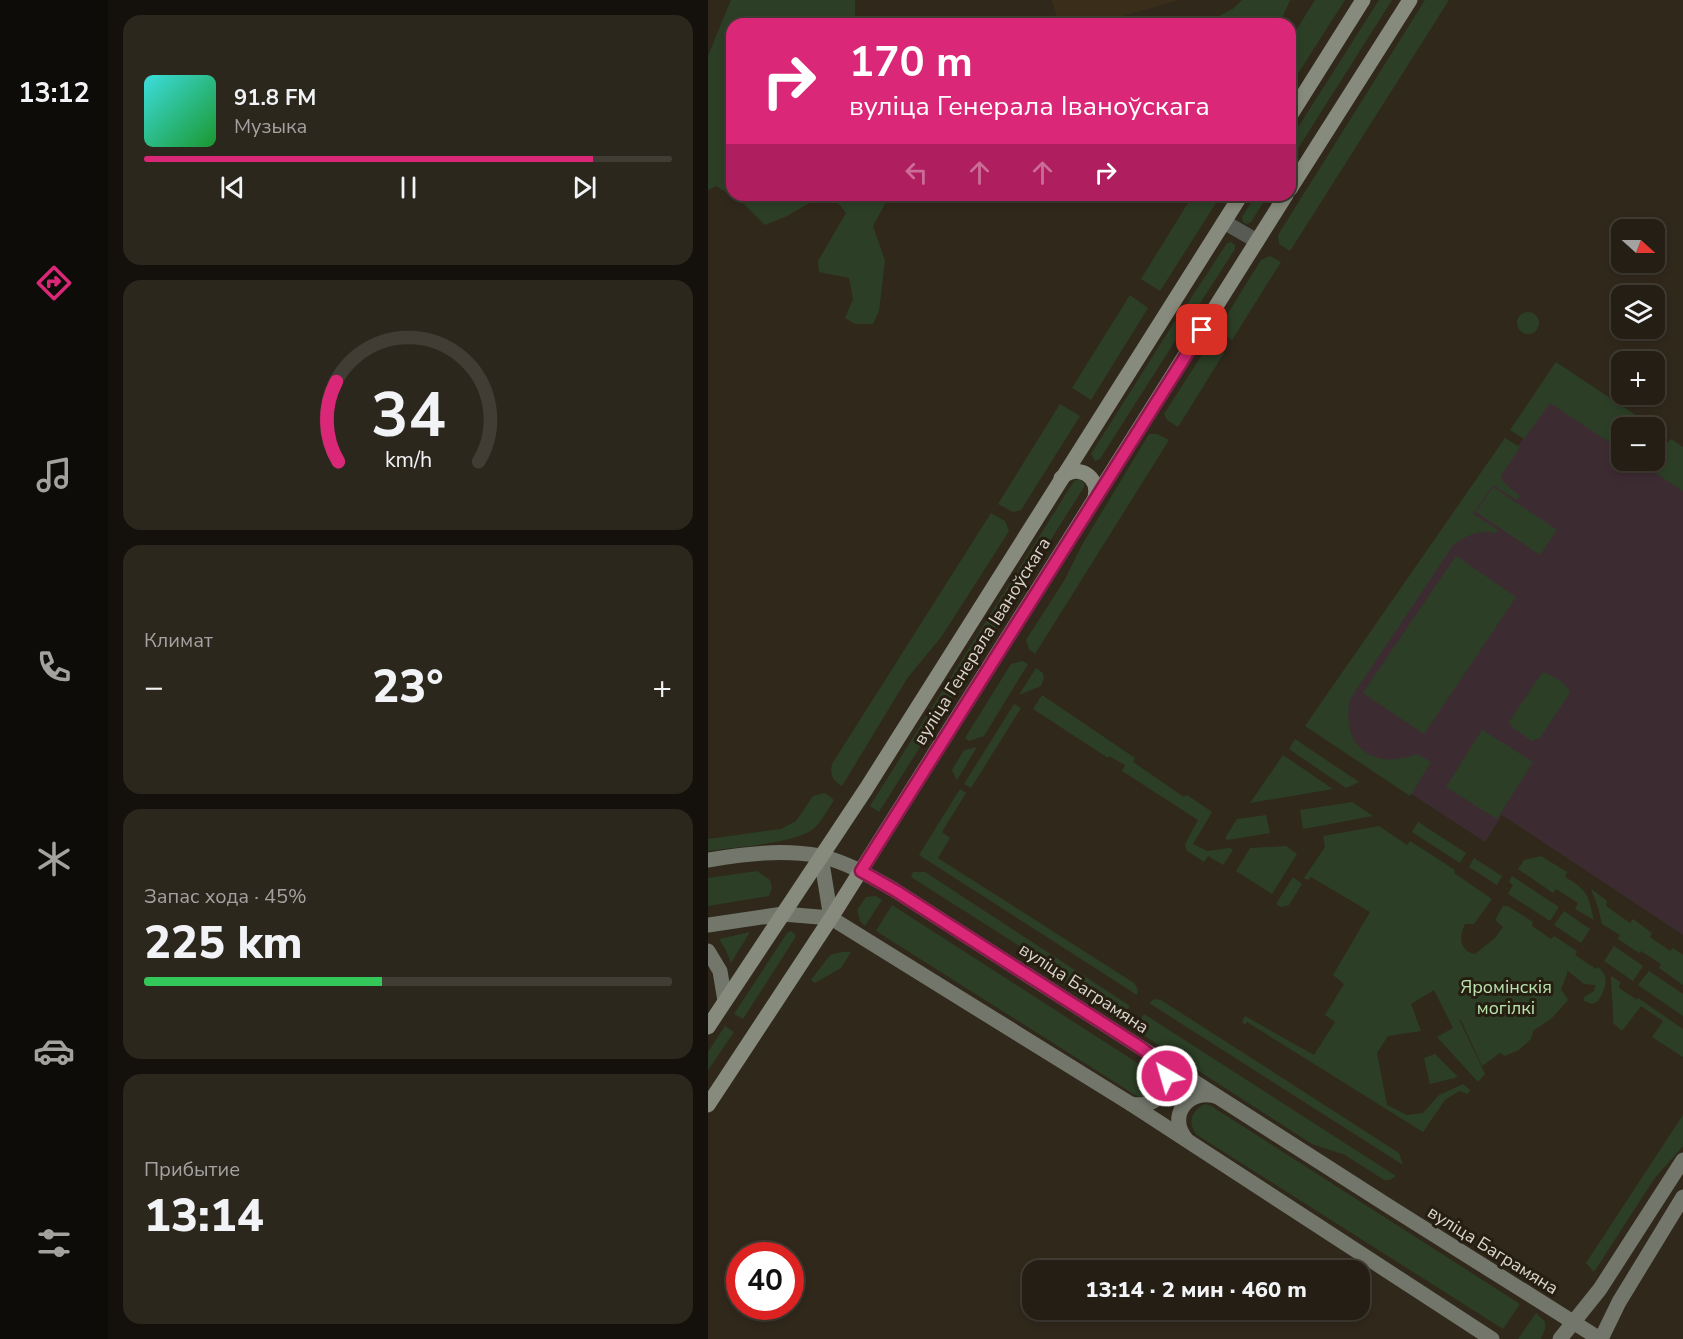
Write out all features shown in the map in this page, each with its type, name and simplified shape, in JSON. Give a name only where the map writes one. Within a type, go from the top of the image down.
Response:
[{"type":"main road","points":[[1296,107],[1363,0]]},
{"type":"main road","points":[[1296,180],[1410,0]]},
{"type":"main road","name":"вуліца Генерала Іваноўскага","points":[[708,1027],[937,679],[1061,478],[1237,201]]},
{"type":"main road","name":"вуліца Генерала Іваноўскага","points":[[708,1104],[861,871],[1282,201]]},
{"type":"main road","points":[[1082,445],[1083,457],[1090,466],[1100,470],[1115,466]]},
{"type":"main road","points":[[1061,478],[1073,471],[1086,473],[1094,481],[1095,498]]},
{"type":"street","points":[[1224,222],[1257,241]]},
{"type":"street","name":"вуліца Баграмяна","points":[[708,860],[751,853],[794,853],[821,856],[861,871],[904,895],[1220,1099],[1601,1339]]},
{"type":"street","points":[[821,856],[831,918]]},
{"type":"street","points":[[708,925],[783,914],[831,918],[1131,1104],[1492,1339]]},
{"type":"street","points":[[708,951],[720,970],[725,1001]]},
{"type":"street","points":[[1131,1104],[1145,1105],[1158,1099],[1162,1094],[1167,1076],[1158,1059]]},
{"type":"street","points":[[1193,1144],[1187,1140],[1180,1129],[1179,1116],[1184,1103],[1201,1094],[1220,1099]]},
{"type":"street","points":[[1560,1339],[1599,1289],[1683,1160]]},
{"type":"street","points":[[1601,1339],[1619,1302],[1683,1197]]},
{"type":"shaded area","points":[[1052,0],[1179,0],[1116,18],[1057,18]]},
{"type":"shaded area","points":[[1550,399],[1611,439],[1611,471],[1659,471],[1683,486],[1683,935],[1502,815],[1485,842],[1321,735]]},
{"type":"green space","points":[[731,0],[855,0],[855,18],[726,18],[726,192],[716,186],[708,190],[708,56]]},
{"type":"green space","points":[[1242,0],[1290,0],[1282,18],[1215,18],[1234,8]]},
{"type":"green space","points":[[1315,0],[1345,0],[1296,77],[1296,30]]},
{"type":"green space","points":[[1379,0],[1392,0],[1296,152],[1296,131]]},
{"type":"green space","points":[[1425,0],[1449,0],[1290,251],[1279,244],[1278,235]]},
{"type":"green space","points":[[739,201],[813,201],[787,216],[765,225]]},
{"type":"green space","points":[[828,201],[887,201],[873,226],[885,261],[879,311],[873,324],[855,324],[845,318],[853,299],[849,278],[819,272],[818,261],[846,213],[839,204]]},
{"type":"green space","points":[[1189,201],[1217,201],[1160,291],[1141,279]]},
{"type":"green space","points":[[1252,201],[1264,201],[1251,222],[1247,224],[1243,222],[1242,217]]},
{"type":"green space","points":[[1231,242],[1235,245],[1235,249],[1193,314],[1184,309],[1227,243]]},
{"type":"green space","points":[[1270,256],[1281,262],[1232,340],[1217,331],[1261,260]]},
{"type":"green space","points":[[1130,295],[1148,308],[1091,400],[1072,388]]},
{"type":"green space","points":[[1528,312],[1536,315],[1539,323],[1536,331],[1528,334],[1520,331],[1517,323],[1520,315]]},
{"type":"green space","points":[[1175,321],[1184,327],[1100,459],[1095,461],[1091,454]]},
{"type":"green space","points":[[1209,344],[1224,353],[1178,427],[1167,420],[1164,414]]},
{"type":"green space","points":[[1556,362],[1611,399],[1611,405],[1620,405],[1638,417],[1611,417],[1611,443],[1550,403],[1524,439],[1510,430]]},
{"type":"green space","points":[[1060,404],[1080,416],[1021,510],[1013,512],[998,504]]},
{"type":"green space","points":[[1149,434],[1157,434],[1169,440],[1035,654],[1029,649],[1026,640],[1064,581],[1082,545]]},
{"type":"green space","points":[[1505,438],[1520,447],[1501,476],[1503,482],[1520,496],[1517,500],[1493,485],[1473,514],[1498,530],[1496,533],[1473,534],[1453,545],[1350,699],[1348,716],[1350,730],[1355,742],[1364,751],[1374,757],[1387,759],[1417,754],[1431,762],[1410,796],[1305,726]]},
{"type":"green space","points":[[1671,439],[1683,447],[1683,491],[1652,471],[1665,471],[1665,442],[1667,443]]},
{"type":"green space","points":[[1079,479],[1084,483],[1084,487],[879,812],[870,806],[1074,481]]},
{"type":"green space","points":[[1493,487],[1557,530],[1540,555],[1476,512]]},
{"type":"green space","points":[[991,513],[1005,521],[1009,531],[942,636],[908,677],[842,786],[832,777],[832,764]]},
{"type":"green space","points":[[1456,556],[1516,597],[1424,734],[1363,693]]},
{"type":"green space","points":[[1022,661],[1028,664],[984,736],[969,741],[965,738],[1011,664]]},
{"type":"green space","points":[[1036,668],[1043,673],[1041,686],[1019,695]]},
{"type":"green space","points":[[1542,673],[1558,680],[1566,686],[1570,693],[1540,738],[1532,741],[1512,727],[1509,722]]},
{"type":"green space","points":[[1042,695],[1135,758],[1133,762],[1184,797],[1187,795],[1212,812],[1193,844],[1207,851],[1230,848],[1233,850],[1223,865],[1208,856],[1204,862],[1186,850],[1185,844],[1198,820],[1122,771],[1125,765],[1109,756],[1108,758],[1033,709]]},
{"type":"green space","points":[[1014,704],[1021,708],[971,788],[964,784]]},
{"type":"green space","points":[[1482,730],[1533,762],[1497,819],[1446,787]]},
{"type":"green space","points":[[1295,739],[1359,782],[1346,788],[1289,749]]},
{"type":"green space","points":[[977,747],[957,780],[952,770],[964,750]]},
{"type":"green space","points":[[1283,755],[1333,789],[1250,803]]},
{"type":"green space","points":[[960,789],[966,793],[942,832],[950,838],[938,858],[1134,983],[1138,989],[1137,995],[919,855]]},
{"type":"green space","points":[[825,793],[834,800],[815,827],[803,835],[777,842],[708,851],[708,839],[781,829],[796,821],[813,796]]},
{"type":"green space","points":[[1352,802],[1373,816],[1303,829],[1300,810]]},
{"type":"green space","points":[[1266,815],[1270,833],[1227,840],[1225,838],[1237,819]]},
{"type":"green space","points":[[1418,822],[1466,853],[1460,863],[1412,832]]},
{"type":"green space","name":"Яромінскія могілкі","points":[[1379,826],[1407,845],[1410,841],[1455,870],[1454,873],[1492,899],[1474,924],[1465,924],[1461,938],[1466,950],[1475,954],[1495,938],[1503,927],[1495,920],[1503,906],[1508,906],[1533,922],[1532,926],[1551,939],[1554,936],[1577,951],[1575,955],[1596,969],[1598,967],[1606,979],[1601,997],[1592,1004],[1584,1001],[1584,997],[1594,991],[1595,985],[1584,984],[1567,970],[1561,989],[1568,1000],[1552,1018],[1533,1031],[1531,1039],[1519,1050],[1505,1056],[1500,1053],[1482,1066],[1459,1019],[1485,1074],[1478,1082],[1437,1037],[1453,1028],[1434,990],[1411,1004],[1421,1031],[1388,1036],[1377,1053],[1387,1105],[1407,1115],[1423,1113],[1439,1095],[1463,1084],[1470,1090],[1468,1094],[1459,1091],[1445,1100],[1423,1132],[1247,1022],[1245,1025],[1242,1022],[1245,1016],[1314,1055],[1335,1022],[1325,1015],[1344,984],[1333,975],[1370,912],[1311,877],[1308,880],[1304,878],[1325,847],[1323,836]]},
{"type":"green space","points":[[1286,846],[1297,854],[1272,894],[1236,871],[1250,848]]},
{"type":"green space","points":[[1541,856],[1567,872],[1565,877],[1583,890],[1589,899],[1594,920],[1575,909],[1578,903],[1556,889],[1553,893],[1518,869],[1524,860]]},
{"type":"green space","points":[[1474,858],[1502,876],[1497,885],[1469,867]]},
{"type":"green space","points":[[757,871],[770,880],[772,888],[769,896],[708,906],[708,878]]},
{"type":"green space","points":[[913,872],[925,872],[1130,1006],[1123,1015],[1118,1016],[1053,975],[1018,945],[911,877]]},
{"type":"green space","points":[[1512,876],[1559,907],[1550,921],[1508,894],[1513,885],[1509,882]]},
{"type":"green space","points":[[1293,877],[1302,884],[1289,905],[1281,907],[1276,904]]},
{"type":"green space","points":[[1591,889],[1607,901],[1606,906],[1630,923],[1633,919],[1652,933],[1650,937],[1670,951],[1673,948],[1683,955],[1683,985],[1659,968],[1661,964],[1618,939],[1620,935],[1602,924]]},
{"type":"green space","points":[[876,896],[882,900],[865,926],[860,921],[857,910],[866,897]]},
{"type":"green space","points":[[892,905],[1150,1071],[1156,1082],[1152,1095],[1140,1097],[1132,1093],[876,931]]},
{"type":"green space","points":[[1564,911],[1590,929],[1581,943],[1554,925]]},
{"type":"green space","points":[[791,931],[795,934],[795,938],[743,1019],[734,1014],[787,933]]},
{"type":"green space","points":[[750,932],[731,963],[719,939]]},
{"type":"green space","points":[[1614,946],[1643,966],[1633,981],[1604,961]]},
{"type":"green space","points":[[851,952],[841,968],[815,983],[811,980],[830,955]]},
{"type":"green space","points":[[1649,971],[1683,994],[1683,1016],[1638,985]]},
{"type":"green space","points":[[1611,976],[1620,982],[1619,988],[1637,1000],[1638,998],[1683,1029],[1683,1057],[1652,1037],[1663,1021],[1641,1006],[1622,1031],[1613,1023]]},
{"type":"green space","points":[[1154,999],[1161,1000],[1399,1153],[1403,1165],[1149,1003]]},
{"type":"green space","points":[[1144,1014],[1396,1176],[1390,1180],[1384,1180],[1345,1155],[1312,1144],[1143,1035],[1139,1024]]},
{"type":"green space","points":[[725,1026],[734,1032],[708,1070],[708,1052]]},
{"type":"green space","points":[[1435,1054],[1458,1077],[1430,1084],[1424,1058]]},
{"type":"green space","points":[[1205,1104],[1520,1304],[1503,1329],[1197,1135],[1192,1126],[1192,1118],[1196,1110]]},
{"type":"green space","points":[[1683,1115],[1683,1146],[1654,1179],[1594,1272],[1586,1263]]},
{"type":"green space","points":[[1536,1313],[1545,1322],[1541,1339],[1518,1339]]},
{"type":"route","points":[[1167,1076],[1158,1059],[896,891],[861,871],[1202,330]]}]
